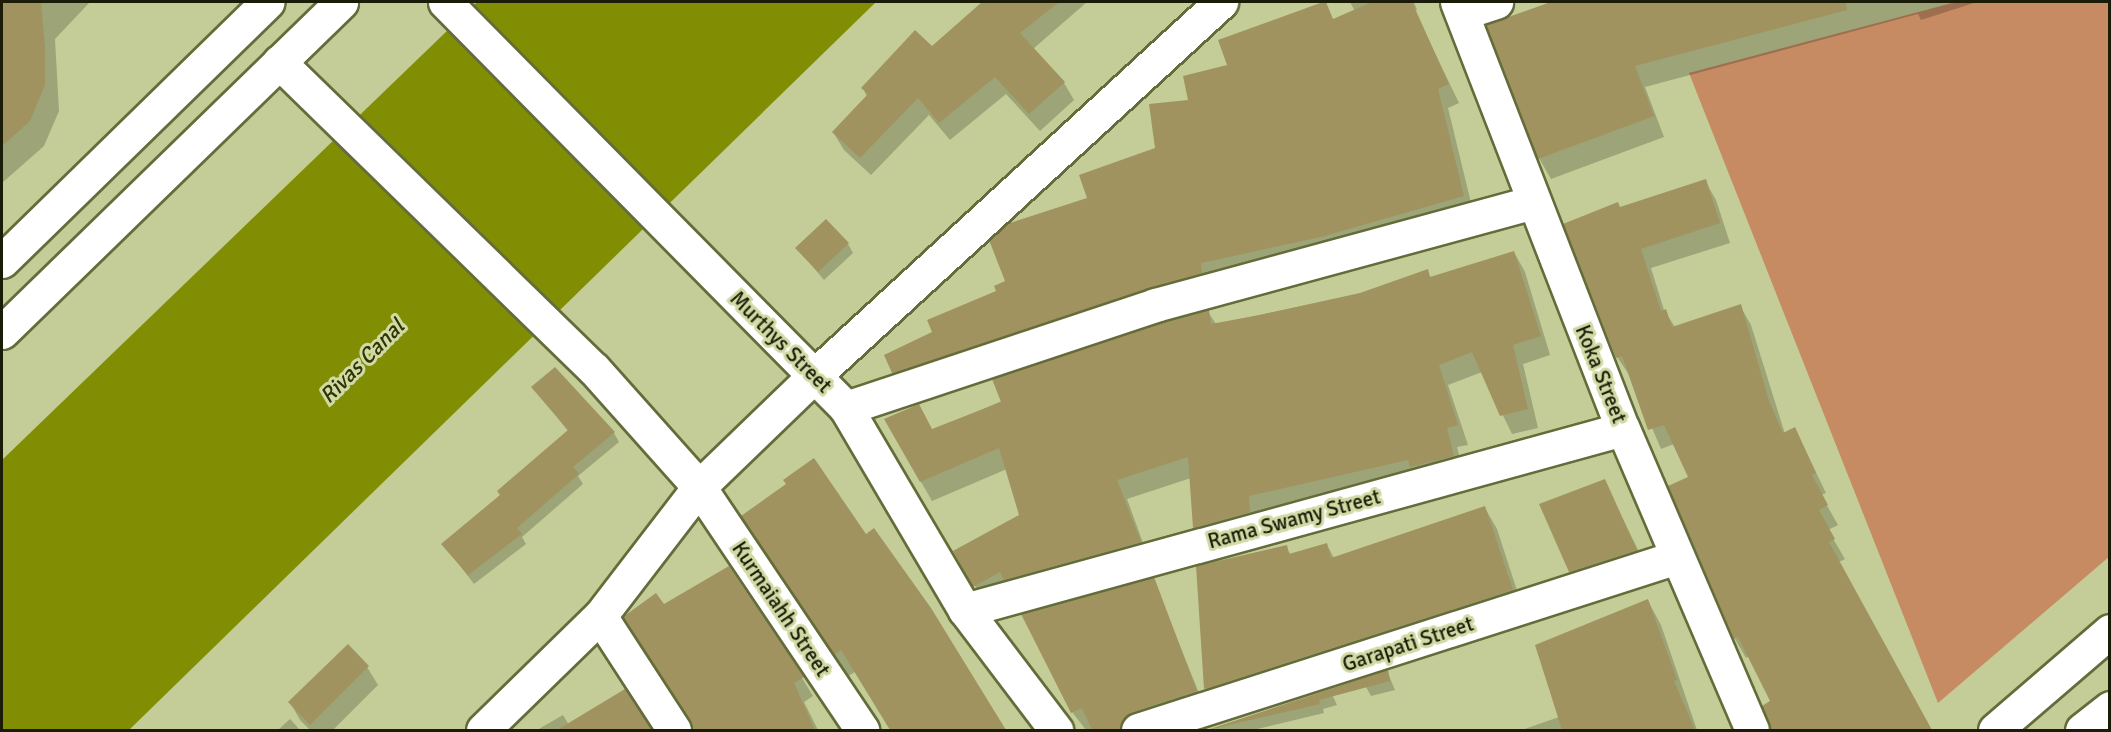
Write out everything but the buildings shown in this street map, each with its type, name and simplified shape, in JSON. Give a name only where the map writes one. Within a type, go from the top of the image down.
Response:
[{"type":"street","points":[[2,261],[267,2]]},
{"type":"street","points":[[2,332],[289,72],[341,2]]},
{"type":"street","points":[[483,730],[600,616],[699,488],[814,376],[1221,2]]},
{"type":"street","points":[[1460,7],[1496,2]]},
{"type":"street","name":"Murthys Street","points":[[450,6],[846,408],[964,609],[1056,730]]},
{"type":"street","name":"Koka Street","points":[[1460,7],[1533,202],[1623,429],[1752,730]]},
{"type":"street","name":"Kurmaiahh Street","points":[[289,72],[594,369],[699,488],[862,730]]},
{"type":"street","points":[[846,408],[1155,305],[1533,202]]},
{"type":"street","name":"Rama Swamy Street","points":[[964,609],[1623,429]]},
{"type":"street","name":"Garapati Street","points":[[1138,730],[1677,557]]},
{"type":"street","points":[[600,616],[674,730]]},
{"type":"street","points":[[1995,730],[2109,631]]},
{"type":"street","points":[[2082,730],[2109,708]]},
{"type":"shaded area","points":[[1956,2],[2109,2],[2110,556],[1938,703],[1689,73]]},
{"type":"water","name":"Rivas Canal","points":[[477,2],[876,2],[129,730],[2,730],[2,460]]}]
